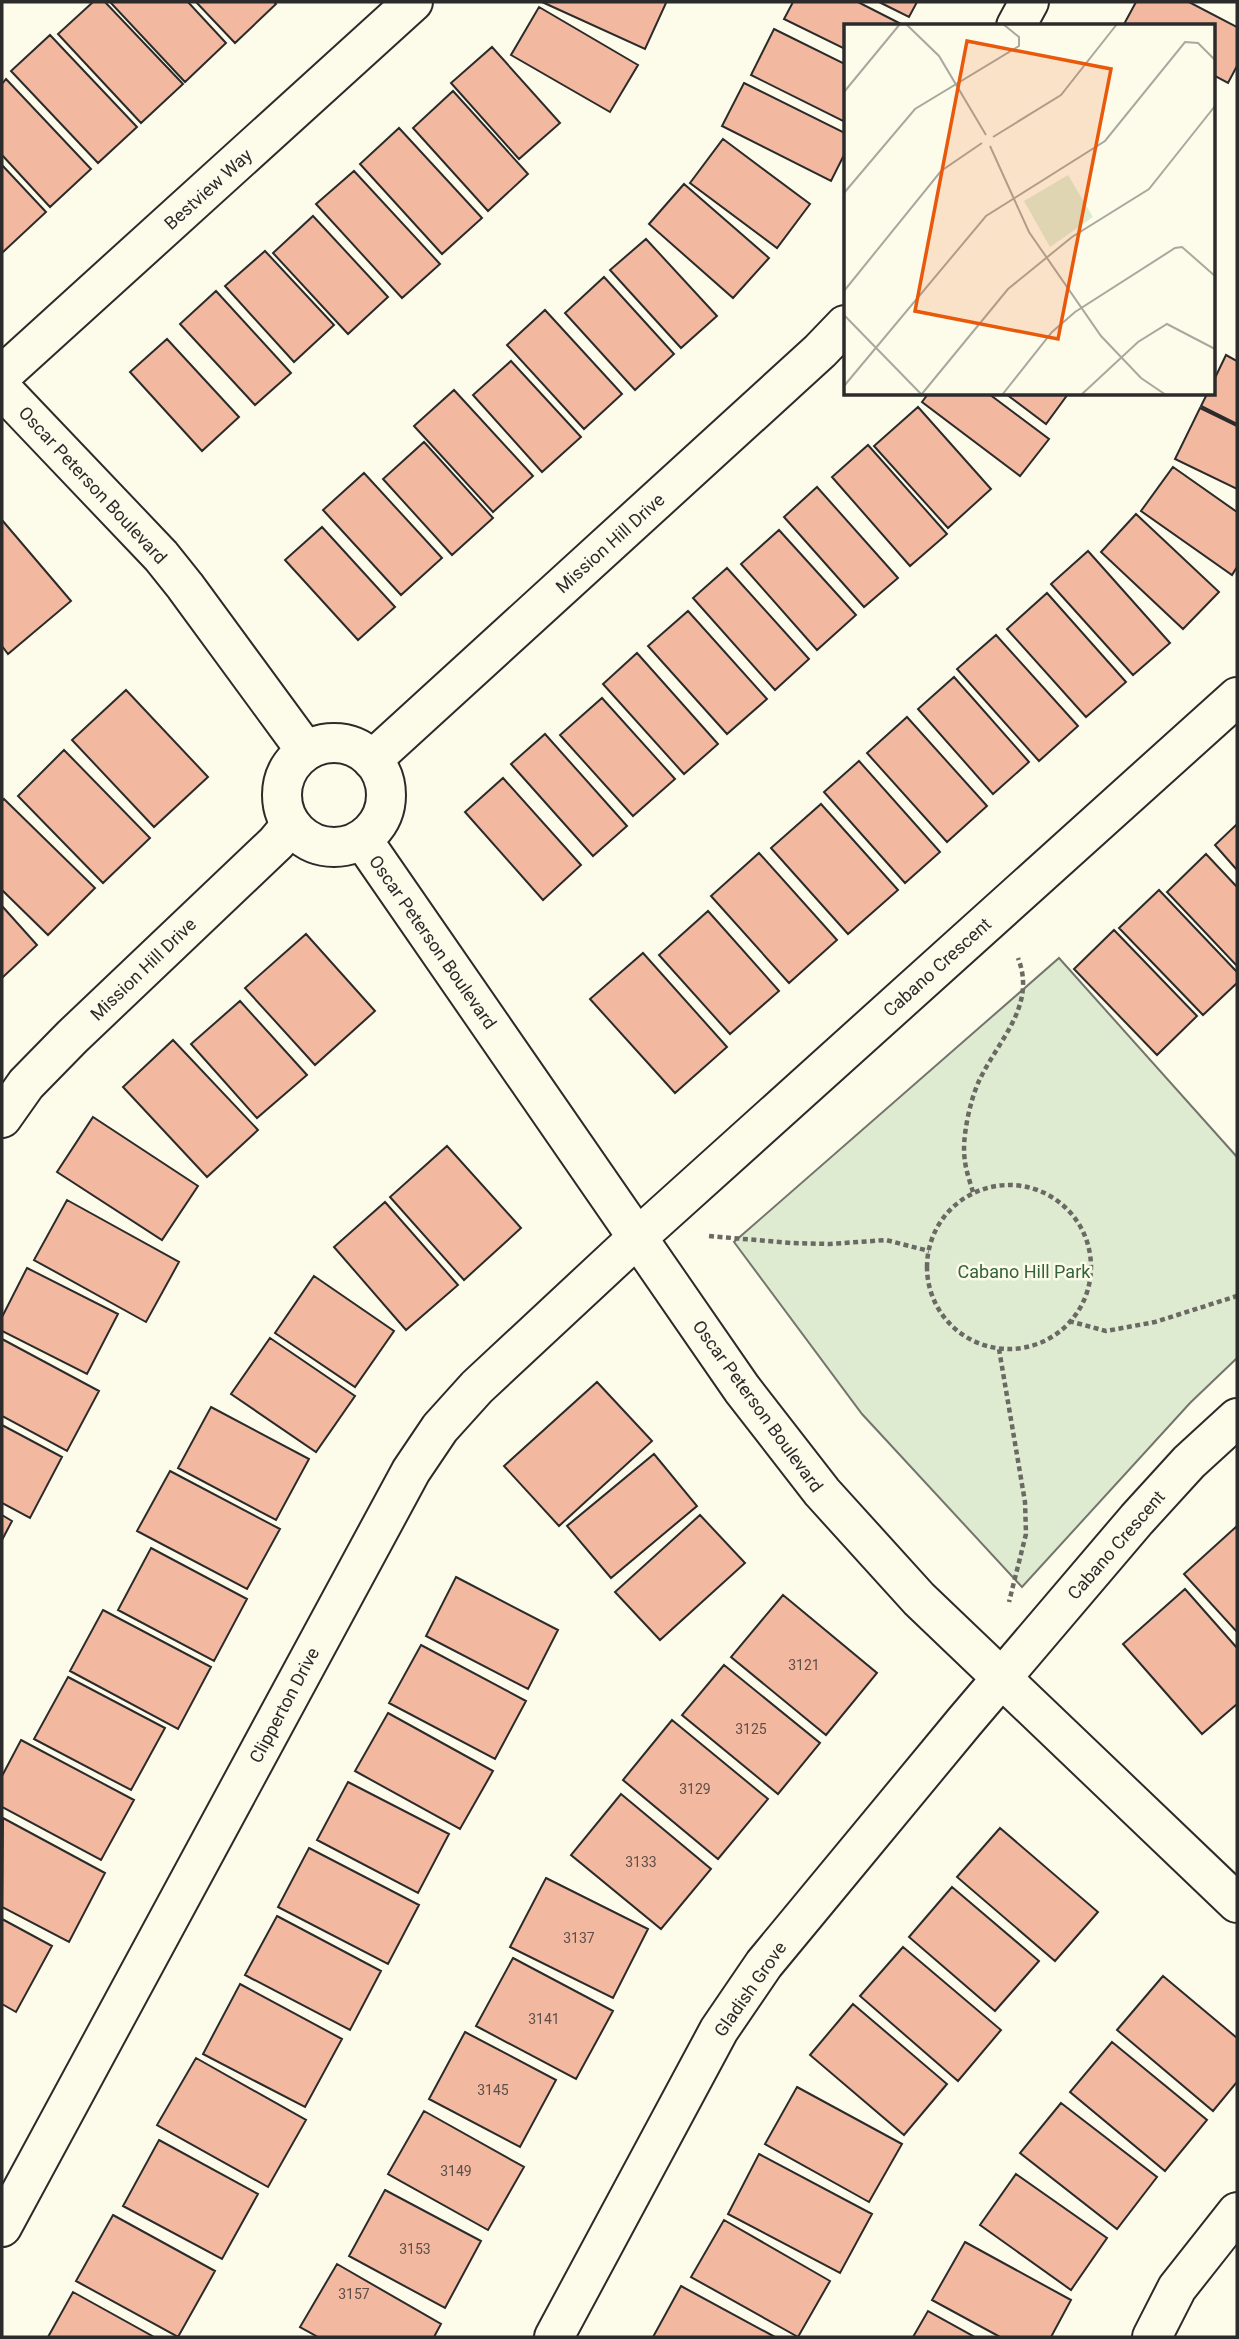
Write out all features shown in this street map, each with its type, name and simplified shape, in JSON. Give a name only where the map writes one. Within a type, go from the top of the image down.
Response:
[{"type":"street","name":"Bestview Way","points":[[2,375],[413,2]]},
{"type":"street","points":[[1017,24],[1029,2]]},
{"type":"street","name":"Mission Hill Drive","points":[[372,760],[820,351],[844,326]]},
{"type":"street","name":"Oscar Peterson Boulevard","points":[[2,389],[161,556],[306,751]]},
{"type":"street","name":"Cabano Crescent","points":[[638,1237],[1237,697]]},
{"type":"street","points":[[323,744],[341,744],[357,749],[372,760],[382,775],[386,793],[384,810],[376,827],[362,839],[344,846],[323,846],[305,839],[291,825],[284,810],[281,793],[285,777],[294,762],[306,751],[323,744]]},
{"type":"street","name":"Mission Hill Drive","points":[[2,1118],[26,1084],[72,1037],[276,843],[291,825]]},
{"type":"street","name":"Oscar Peterson Boulevard","points":[[362,839],[742,1389],[822,1492],[919,1599],[1237,1903]]},
{"type":"street","name":"Clipperton Drive","points":[[2,2227],[411,1471],[440,1428],[477,1387],[638,1237]]},
{"type":"street","name":"Cabano Crescent","points":[[1002,1678],[1163,1489],[1237,1418]]},
{"type":"street","name":"Gladish Grove","points":[[554,2337],[738,1999],[764,1964],[1002,1678]]},
{"type":"street","points":[[1152,2337],[1177,2288],[1237,2212]]},
{"type":"path","points":[[973,1192],[964,1158],[965,1132],[978,1083],[1018,1011],[1024,993],[1024,973],[1018,958]]},
{"type":"path","points":[[1003,1184],[1033,1188],[1060,1202],[1080,1224],[1091,1253],[1090,1283],[1078,1311],[1057,1333],[1030,1346],[999,1349],[970,1340],[946,1321],[931,1295],[926,1265],[932,1235],[948,1210],[973,1192],[1003,1184]]},
{"type":"path","points":[[709,1236],[830,1244],[886,1240],[929,1251]]},
{"type":"path","points":[[1069,1321],[1106,1331],[1155,1322],[1237,1296]]},
{"type":"path","points":[[999,1349],[1026,1502],[1027,1534],[1009,1602]]},
{"type":"green space","name":"Cabano Hill Park","points":[[1059,958],[1237,1157],[1237,1358],[1190,1403],[1022,1587],[862,1414],[734,1242]]},
{"type":"building","points":[[93,2],[105,2],[183,84],[141,123],[58,34]]},
{"type":"building","points":[[110,2],[188,2],[226,43],[185,82]]},
{"type":"building","points":[[196,2],[274,2],[276,4],[235,43]]},
{"type":"building","points":[[542,2],[664,2],[666,3],[645,49]]},
{"type":"building","points":[[793,2],[858,2],[901,24],[844,24],[844,49],[784,19]]},
{"type":"building","points":[[879,2],[917,2],[909,17]]},
{"type":"building","points":[[1136,2],[1189,2],[1237,27],[1237,66],[1228,83],[1214,76],[1214,24],[1124,24]]},
{"type":"building","points":[[539,7],[638,65],[610,112],[511,55]]},
{"type":"building","points":[[774,29],[844,64],[844,122],[751,75]]},
{"type":"building","points":[[50,35],[137,127],[98,163],[11,71]]},
{"type":"building","points":[[492,47],[560,123],[519,159],[451,83]]},
{"type":"building","points":[[6,79],[91,169],[50,207],[2,155],[2,84]]},
{"type":"building","points":[[744,83],[844,133],[844,155],[831,181],[722,126]]},
{"type":"building","points":[[453,91],[528,174],[488,211],[413,128]]},
{"type":"building","points":[[399,128],[482,218],[442,254],[360,164]]},
{"type":"building","points":[[723,139],[810,204],[777,248],[690,183]]},
{"type":"building","points":[[2,165],[46,212],[2,253]]},
{"type":"building","points":[[354,171],[440,264],[402,298],[316,204]]},
{"type":"building","points":[[684,184],[769,258],[733,298],[649,224]]},
{"type":"building","points":[[313,216],[388,297],[348,334],[273,253]]},
{"type":"building","points":[[646,239],[717,316],[681,348],[610,270]]},
{"type":"building","points":[[265,251],[334,325],[294,362],[225,286]]},
{"type":"building","points":[[604,277],[674,354],[635,390],[565,313]]},
{"type":"building","points":[[216,291],[291,373],[255,405],[180,324]]},
{"type":"building","points":[[545,310],[622,394],[584,429],[507,345]]},
{"type":"building","points":[[167,339],[239,417],[202,451],[130,372]]},
{"type":"building","points":[[1226,355],[1237,361],[1237,424],[1201,406],[1206,396],[1214,396],[1214,380]]},
{"type":"building","points":[[511,361],[581,437],[542,472],[473,395]]},
{"type":"building","points":[[454,390],[533,476],[493,512],[414,426]]},
{"type":"building","points":[[926,396],[992,396],[1049,439],[1020,476],[922,402]]},
{"type":"building","points":[[1009,396],[1067,396],[1046,424]]},
{"type":"building","points":[[918,407],[991,489],[948,528],[874,446]]},
{"type":"building","points":[[1200,408],[1237,426],[1237,489],[1175,459]]},
{"type":"building","points":[[424,442],[493,518],[452,555],[383,479]]},
{"type":"building","points":[[868,445],[947,534],[910,566],[832,477]]},
{"type":"building","points":[[1173,467],[1237,512],[1237,567],[1232,575],[1141,511]]},
{"type":"building","points":[[364,473],[442,558],[401,595],[323,510]]},
{"type":"building","points":[[817,487],[898,578],[864,607],[784,517]]},
{"type":"building","points":[[1136,514],[1219,592],[1183,629],[1101,552]]},
{"type":"building","points":[[2,520],[71,601],[8,654],[2,646]]},
{"type":"building","points":[[322,527],[395,607],[358,640],[285,560]]},
{"type":"building","points":[[779,530],[856,615],[817,650],[741,564]]},
{"type":"building","points":[[1088,551],[1170,643],[1133,675],[1051,584]]},
{"type":"building","points":[[727,568],[809,659],[775,690],[693,598]]},
{"type":"building","points":[[1047,593],[1126,682],[1086,717],[1007,629]]},
{"type":"building","points":[[688,611],[767,699],[727,734],[648,646]]},
{"type":"building","points":[[996,635],[1078,726],[1039,761],[957,669]]},
{"type":"building","points":[[637,653],[718,744],[684,774],[603,684]]},
{"type":"building","points":[[954,677],[1029,762],[993,794],[918,709]]},
{"type":"building","points":[[126,690],[208,777],[154,827],[72,740]]},
{"type":"building","points":[[602,698],[675,779],[633,816],[560,735]]},
{"type":"building","points":[[907,717],[987,806],[947,842],[867,753]]},
{"type":"building","points":[[545,734],[627,826],[593,856],[511,764]]},
{"type":"building","points":[[64,750],[150,838],[103,883],[18,796]]},
{"type":"building","points":[[859,761],[940,852],[905,883],[824,792]]},
{"type":"building","points":[[503,778],[581,865],[543,900],[465,812]]},
{"type":"building","points":[[4,799],[95,888],[48,935],[2,890]]},
{"type":"building","points":[[821,804],[898,890],[848,934],[771,848]]},
{"type":"building","points":[[1237,824],[1237,870],[1215,845]]},
{"type":"building","points":[[759,853],[837,940],[789,983],[711,896]]},
{"type":"building","points":[[1206,854],[1237,887],[1237,966],[1167,892]]},
{"type":"building","points":[[1159,890],[1237,972],[1237,983],[1203,1015],[1119,928]]},
{"type":"building","points":[[2,906],[37,945],[2,978]]},
{"type":"building","points":[[708,911],[779,991],[730,1034],[659,955]]},
{"type":"building","points":[[1114,930],[1197,1016],[1157,1055],[1074,969]]},
{"type":"building","points":[[306,934],[375,1011],[315,1065],[245,988]]},
{"type":"building","points":[[643,953],[727,1047],[675,1093],[590,999]]},
{"type":"building","points":[[240,1001],[307,1075],[257,1118],[191,1044]]},
{"type":"building","points":[[173,1040],[258,1130],[207,1177],[123,1087]]},
{"type":"building","points":[[93,1117],[198,1186],[162,1240],[57,1172]]},
{"type":"building","points":[[447,1146],[521,1228],[464,1280],[390,1197]]},
{"type":"building","points":[[67,1200],[179,1262],[146,1322],[34,1260]]},
{"type":"building","points":[[385,1202],[458,1285],[406,1330],[334,1247]]},
{"type":"building","points":[[27,1268],[118,1314],[87,1374],[2,1331],[2,1317]]},
{"type":"building","points":[[314,1276],[394,1331],[355,1387],[275,1333]]},
{"type":"building","points":[[270,1338],[355,1396],[316,1452],[231,1394]]},
{"type":"building","points":[[2,1339],[99,1391],[67,1451],[2,1416]]},
{"type":"building","points":[[597,1382],[652,1441],[559,1526],[504,1466]]},
{"type":"building","points":[[211,1407],[309,1459],[276,1520],[178,1468]]},
{"type":"building","points":[[2,1425],[62,1457],[30,1518],[2,1503]]},
{"type":"building","points":[[654,1454],[697,1506],[611,1578],[567,1526]]},
{"type":"building","points":[[170,1471],[280,1529],[247,1589],[137,1531]]},
{"type":"building","points":[[2,1515],[12,1521],[2,1540]]},
{"type":"building","points":[[700,1515],[745,1563],[660,1640],[615,1592]]},
{"type":"building","points":[[1237,1526],[1237,1632],[1184,1574]]},
{"type":"building","points":[[151,1548],[247,1599],[214,1661],[118,1610]]},
{"type":"building","points":[[456,1577],[558,1630],[528,1689],[426,1636]]},
{"type":"building","points":[[1185,1589],[1237,1648],[1237,1704],[1202,1734],[1123,1644]]},
{"type":"building","points":[[783,1595],[877,1673],[826,1735],[731,1657]]},
{"type":"building","points":[[103,1610],[211,1667],[178,1729],[70,1671]]},
{"type":"building","points":[[421,1645],[526,1701],[495,1759],[389,1703]]},
{"type":"building","points":[[724,1665],[820,1743],[778,1794],[682,1715]]},
{"type":"building","points":[[68,1677],[165,1728],[131,1790],[34,1739]]},
{"type":"building","points":[[388,1713],[493,1771],[460,1829],[355,1771]]},
{"type":"building","points":[[672,1720],[768,1799],[718,1859],[623,1780]]},
{"type":"building","points":[[21,1740],[134,1800],[101,1860],[2,1807],[2,1776]]},
{"type":"building","points":[[348,1782],[449,1834],[418,1893],[317,1840]]},
{"type":"building","points":[[621,1794],[711,1869],[661,1929],[571,1855]]},
{"type":"building","points":[[3,1818],[105,1873],[69,1942],[2,1907]]},
{"type":"building","points":[[1000,1828],[1098,1912],[1055,1961],[957,1877]]},
{"type":"building","points":[[309,1848],[419,1905],[388,1964],[278,1907]]},
{"type":"building","points":[[546,1878],[648,1929],[613,1998],[510,1947]]},
{"type":"building","points":[[952,1887],[1039,1961],[995,2011],[909,1937]]},
{"type":"building","points":[[277,1916],[381,1971],[350,2030],[245,1975]]},
{"type":"building","points":[[2,1919],[52,1946],[16,2012],[2,2004]]},
{"type":"building","points":[[903,1947],[1001,2030],[958,2081],[860,1996]]},
{"type":"building","points":[[513,1958],[613,2011],[576,2079],[476,2026]]},
{"type":"building","points":[[1163,1976],[1237,2038],[1237,2082],[1213,2111],[1117,2030]]},
{"type":"building","points":[[240,1984],[342,2039],[305,2107],[203,2054]]},
{"type":"building","points":[[853,2004],[947,2084],[904,2135],[810,2055]]},
{"type":"building","points":[[465,2032],[556,2080],[520,2147],[429,2099]]},
{"type":"building","points":[[1112,2042],[1207,2120],[1165,2171],[1070,2092]]},
{"type":"building","points":[[196,2058],[306,2120],[268,2187],[157,2125]]},
{"type":"building","points":[[797,2087],[902,2144],[869,2202],[765,2144]]},
{"type":"building","points":[[1061,2103],[1157,2177],[1117,2229],[1020,2153]]},
{"type":"building","points":[[424,2111],[524,2167],[488,2230],[388,2174]]},
{"type":"building","points":[[159,2140],[258,2194],[222,2259],[123,2206]]},
{"type":"building","points":[[759,2154],[872,2214],[840,2273],[728,2214]]},
{"type":"building","points":[[1016,2174],[1107,2238],[1071,2290],[980,2225]]},
{"type":"building","points":[[385,2190],[481,2241],[445,2308],[349,2256]]},
{"type":"building","points":[[113,2215],[215,2271],[178,2337],[76,2281]]},
{"type":"building","points":[[724,2220],[830,2281],[798,2337],[691,2277]]},
{"type":"building","points":[[965,2242],[1071,2300],[1051,2337],[1000,2337],[932,2300]]},
{"type":"building","points":[[337,2264],[441,2324],[434,2337],[318,2337],[300,2327]]},
{"type":"building","points":[[681,2286],[775,2337],[653,2337]]},
{"type":"building","points":[[73,2292],[154,2337],[48,2337]]},
{"type":"building","points":[[928,2311],[975,2337],[913,2337]]}]
